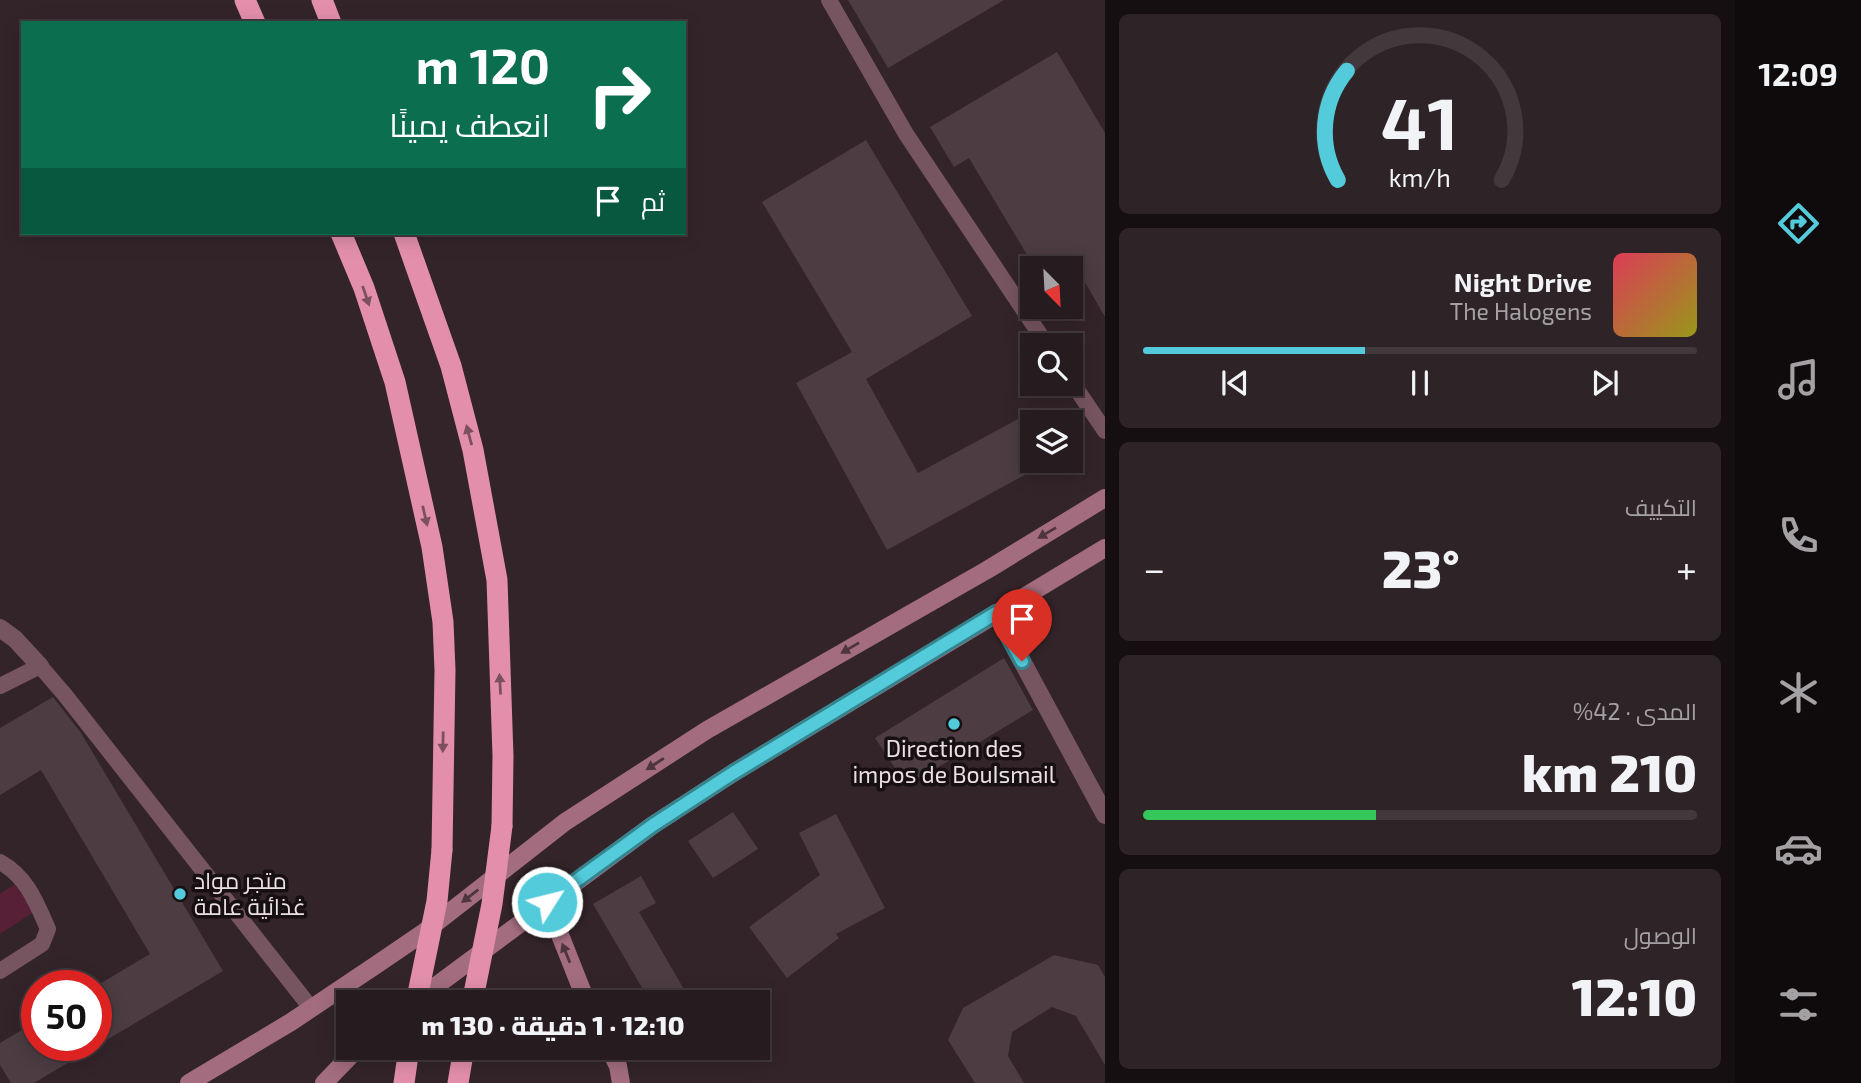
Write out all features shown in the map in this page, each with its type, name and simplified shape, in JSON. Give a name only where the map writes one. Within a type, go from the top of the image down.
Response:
[{"type":"highway","points":[[245,0],[254,21]]},
{"type":"highway","points":[[322,0],[330,21]]},
{"type":"highway","points":[[342,235],[364,288],[395,382],[432,547],[443,622],[445,670],[442,850],[437,901],[418,990]]},
{"type":"highway","points":[[405,235],[451,366],[473,450],[496,580],[503,756],[502,826],[492,904],[475,990]]},
{"type":"highway","points":[[404,1083],[407,1060]]},
{"type":"highway","points":[[458,1083],[462,1060]]},
{"type":"main road","points":[[190,1083],[311,1009],[423,933],[565,822],[707,730],[987,570],[1105,498]]},
{"type":"main road","points":[[432,990],[653,825],[733,773],[1105,548]]},
{"type":"main road","points":[[547,902],[582,990]]},
{"type":"main road","points":[[324,1083],[346,1060]]},
{"type":"main road","points":[[615,1060],[621,1083]]},
{"type":"street","points":[[996,613],[1103,807]]},
{"type":"street","points":[[0,628],[15,639],[40,666]]},
{"type":"lane","points":[[829,0],[906,134],[1039,333]]},
{"type":"lane","points":[[1081,396],[1105,431]]},
{"type":"lane","points":[[0,686],[40,666],[311,1009]]},
{"type":"lane","points":[[0,862],[13,869],[31,890],[48,929],[43,944],[0,971]]},
{"type":"shaded area","points":[[15,884],[34,912],[0,934],[0,894]]},
{"type":"building","points":[[848,0],[1004,0],[888,68]]},
{"type":"building","points":[[1057,52],[1105,133],[1105,317],[1083,279],[1083,256],[1028,256],[969,158],[954,167],[930,127]]},
{"type":"building","points":[[866,140],[972,316],[866,379],[918,473],[1018,419],[1020,473],[1028,473],[887,550],[796,383],[852,352],[762,202]]},
{"type":"building","name":"Direction des impos de BouIsmail","points":[[1004,658],[1033,710],[907,786],[875,738]]},
{"type":"building","points":[[53,697],[81,733],[223,971],[112,1037],[112,977],[150,954],[41,770],[0,795],[0,728]]},
{"type":"building","points":[[733,812],[758,849],[713,878],[688,841]]},
{"type":"building","points":[[836,814],[885,908],[836,934],[839,938],[787,978],[749,927],[820,875],[799,833]]},
{"type":"building","points":[[641,876],[656,903],[639,912],[684,990],[643,990],[593,904]]},
{"type":"building","points":[[1054,955],[1098,965],[1105,977],[1105,1065],[1076,1016],[1052,1007],[1012,1032],[1008,1056],[1024,1083],[975,1083],[948,1040],[963,1008]]},
{"type":"building","points":[[21,1031],[21,1061],[71,1061],[34,1083],[11,1083],[0,1065],[0,1043]]},
{"type":"place","name":"Direction des impos de BouIsmail","points":[[954,724]]},
{"type":"place","name":"متجر مواد غذائية عامة","points":[[180,894]]},
{"type":"route","points":[[547,902],[653,825],[733,773],[996,613],[1022,661]]}]
